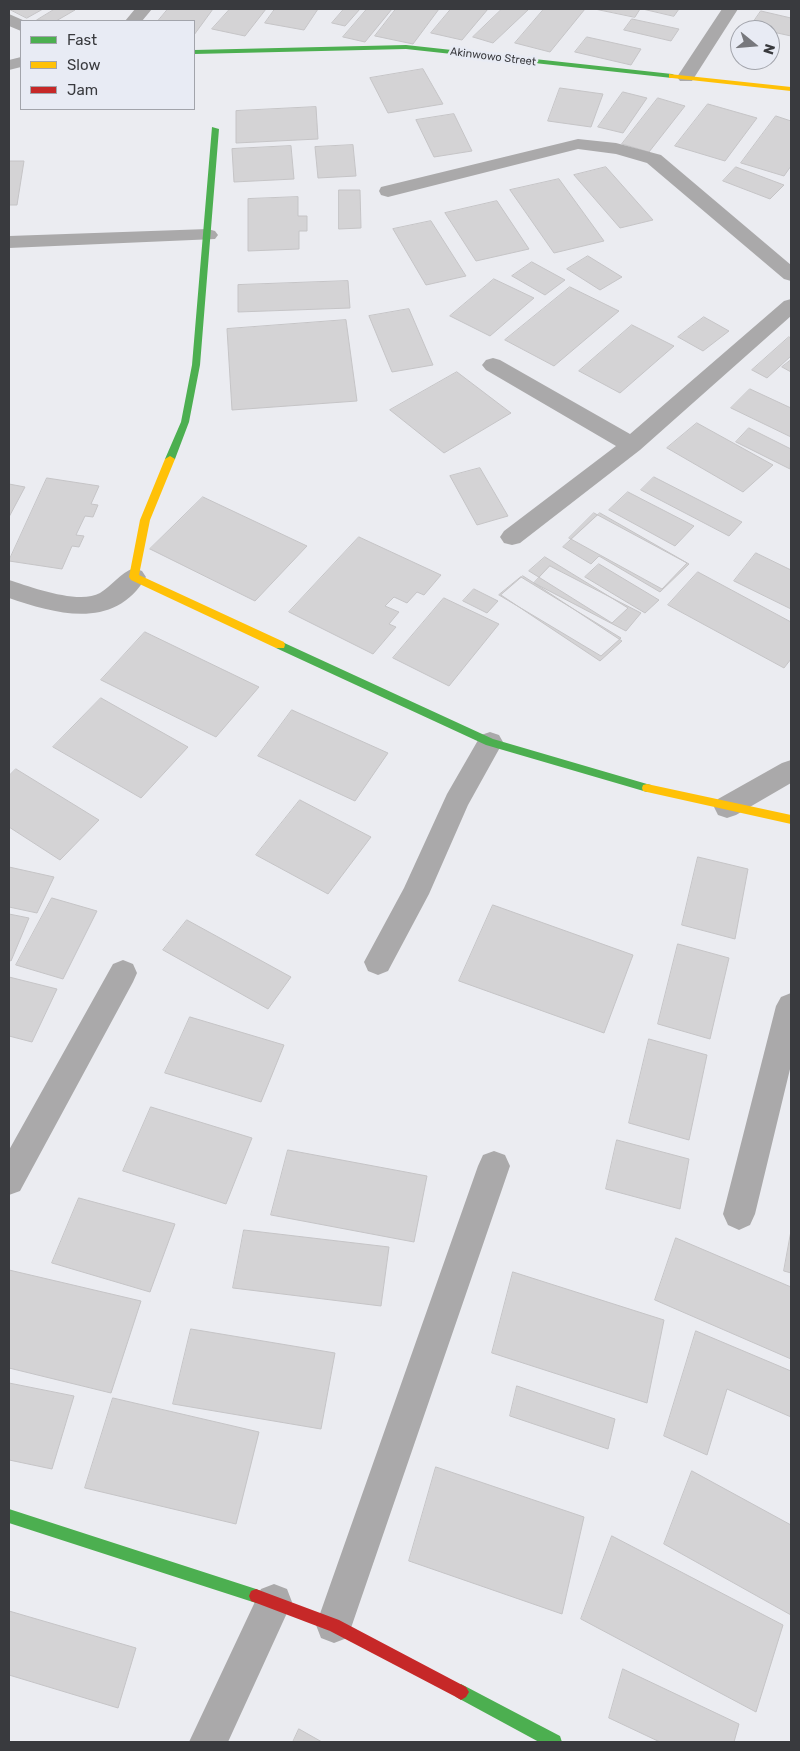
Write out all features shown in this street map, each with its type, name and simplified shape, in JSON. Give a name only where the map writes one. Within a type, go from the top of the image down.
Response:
[{"type":"street","points":[[134,20],[144,9]]},
{"type":"street","points":[[686,77],[730,9]]},
{"type":"street","points":[[9,19],[20,25]]},
{"type":"street","name":"Akinwowo Street","points":[[195,52],[406,47],[791,89]]},
{"type":"street","points":[[9,589],[48,600],[81,605],[100,603],[119,592],[134,577],[145,520],[185,422],[196,365],[208,235],[215,128]]},
{"type":"street","points":[[388,191],[578,144],[609,146],[654,159],[791,275]]},
{"type":"street","points":[[9,242],[208,235]]},
{"type":"street","points":[[512,537],[632,445],[791,305]]},
{"type":"street","points":[[493,365],[632,445]]},
{"type":"street","points":[[134,577],[490,742],[645,787],[791,820]]},
{"type":"street","points":[[378,962],[415,894],[456,802],[490,742]]},
{"type":"street","points":[[727,806],[791,770]]},
{"type":"street","points":[[9,1180],[123,972]]},
{"type":"street","points":[[739,1214],[791,1006]]},
{"type":"street","points":[[334,1625],[494,1166]]},
{"type":"street","points":[[9,1516],[274,1602],[334,1625],[554,1742]]},
{"type":"street","points":[[208,1742],[274,1602]]},
{"type":"building","points":[[9,9],[43,9],[27,18]]},
{"type":"building","points":[[55,9],[75,10],[58,20],[37,20]]},
{"type":"building","points":[[168,9],[213,9],[195,34],[195,20],[159,20]]},
{"type":"building","points":[[230,9],[266,9],[245,36],[212,29]]},
{"type":"building","points":[[275,9],[318,9],[304,30],[265,23]]},
{"type":"building","points":[[344,9],[360,9],[345,26],[332,23]]},
{"type":"building","points":[[367,9],[392,9],[365,42],[343,37]]},
{"type":"building","points":[[396,9],[439,9],[413,44],[375,36]]},
{"type":"building","points":[[451,9],[488,9],[462,40],[431,33]]},
{"type":"building","points":[[502,9],[529,9],[493,43],[473,37]]},
{"type":"building","points":[[544,9],[585,9],[550,52],[515,43]]},
{"type":"building","points":[[595,9],[640,9],[635,17]]},
{"type":"building","points":[[643,9],[679,9],[674,16]]},
{"type":"building","points":[[761,11],[791,18],[791,36],[780,34],[780,20],[755,20]]},
{"type":"building","points":[[632,19],[679,29],[671,41],[624,30]]},
{"type":"building","points":[[587,37],[641,49],[631,65],[575,52]]},
{"type":"building","points":[[423,69],[443,104],[388,113],[370,78]]},
{"type":"building","points":[[560,88],[603,94],[591,127],[548,121]]},
{"type":"building","points":[[623,92],[647,98],[623,133],[598,127]]},
{"type":"building","points":[[658,98],[685,106],[649,152],[622,144]]},
{"type":"building","points":[[708,104],[757,118],[725,161],[675,146]]},
{"type":"building","points":[[316,107],[318,139],[236,143],[236,111]]},
{"type":"building","points":[[454,114],[472,151],[434,157],[416,120]]},
{"type":"building","points":[[776,116],[791,121],[791,166],[784,176],[741,163]]},
{"type":"building","points":[[353,145],[356,176],[318,178],[315,147]]},
{"type":"building","points":[[291,146],[294,179],[234,182],[232,149]]},
{"type":"building","points":[[9,161],[24,161],[17,205],[9,205]]},
{"type":"building","points":[[606,167],[653,220],[620,228],[574,175]]},
{"type":"building","points":[[736,167],[784,185],[770,199],[723,181]]},
{"type":"building","points":[[559,179],[604,241],[554,253],[510,190]]},
{"type":"building","points":[[339,190],[360,190],[361,228],[339,229]]},
{"type":"building","points":[[298,197],[298,216],[307,216],[307,231],[299,231],[299,249],[248,251],[248,199]]},
{"type":"building","points":[[497,201],[529,249],[476,261],[445,213]]},
{"type":"building","points":[[431,221],[466,276],[426,285],[393,229]]},
{"type":"building","points":[[588,256],[622,277],[600,290],[567,269]]},
{"type":"building","points":[[532,262],[565,280],[545,295],[512,276]]},
{"type":"building","points":[[494,279],[534,298],[490,336],[450,316]]},
{"type":"building","points":[[348,281],[350,308],[238,312],[238,285]]},
{"type":"building","points":[[570,287],[619,311],[554,366],[505,340]]},
{"type":"building","points":[[409,309],[433,365],[392,372],[369,316]]},
{"type":"building","points":[[704,317],[729,331],[703,351],[678,337]]},
{"type":"building","points":[[346,320],[357,401],[232,410],[227,329]]},
{"type":"building","points":[[632,325],[674,346],[620,393],[579,371]]},
{"type":"building","points":[[789,337],[791,338],[791,356],[767,378],[752,370]]},
{"type":"building","points":[[791,360],[791,372],[782,367]]},
{"type":"building","points":[[457,372],[511,413],[444,453],[390,410]]},
{"type":"building","points":[[750,389],[791,408],[791,437],[731,408]]},
{"type":"building","points":[[697,423],[773,465],[743,492],[667,448]]},
{"type":"building","points":[[749,428],[791,449],[790,469],[736,442]]},
{"type":"building","points":[[480,468],[508,516],[477,525],[450,476]]},
{"type":"building","points":[[654,477],[742,522],[729,536],[641,490]]},
{"type":"building","points":[[47,478],[99,486],[91,504],[98,505],[93,517],[85,516],[76,535],[84,536],[79,547],[72,546],[62,569],[9,561]]},
{"type":"building","points":[[9,484],[25,487],[9,517]]},
{"type":"building","points":[[628,492],[694,526],[675,546],[609,510]]},
{"type":"building","points":[[203,497],[307,546],[255,601],[150,549]]},
{"type":"building","points":[[594,513],[687,563],[662,589],[569,538]]},
{"type":"building","points":[[600,513],[689,564],[660,592],[599,556],[591,564],[563,547]]},
{"type":"building","points":[[359,537],[441,575],[424,595],[417,592],[407,603],[394,597],[385,606],[399,612],[389,624],[396,627],[373,654],[289,612]]},
{"type":"building","points":[[756,553],[791,570],[791,609],[734,581]]},
{"type":"building","points":[[545,557],[628,608],[612,623],[529,571]]},
{"type":"building","points":[[599,564],[659,600],[645,613],[585,577]]},
{"type":"building","points":[[550,566],[641,613],[626,631],[534,583]]},
{"type":"building","points":[[698,572],[791,622],[791,659],[784,668],[668,605]]},
{"type":"building","points":[[523,576],[622,641],[600,661],[501,595]]},
{"type":"building","points":[[521,577],[621,638],[601,656],[499,595]]},
{"type":"building","points":[[474,589],[498,601],[487,613],[463,601]]},
{"type":"building","points":[[444,598],[499,624],[449,686],[393,658]]},
{"type":"building","points":[[145,632],[259,687],[216,737],[101,680]]},
{"type":"building","points":[[101,698],[188,747],[141,798],[53,747]]},
{"type":"building","points":[[292,710],[388,753],[355,801],[258,756]]},
{"type":"building","points":[[16,769],[99,820],[60,860],[9,827],[9,776]]},
{"type":"building","points":[[300,800],[371,837],[328,894],[256,855]]},
{"type":"building","points":[[698,857],[748,869],[735,939],[682,925]]},
{"type":"building","points":[[9,867],[54,877],[37,913],[9,907]]},
{"type":"building","points":[[52,898],[97,911],[63,979],[16,965]]},
{"type":"building","points":[[493,905],[633,955],[604,1033],[459,981]]},
{"type":"building","points":[[9,914],[29,918],[11,961],[9,960]]},
{"type":"building","points":[[187,920],[291,977],[268,1009],[163,950]]},
{"type":"building","points":[[678,944],[729,958],[710,1039],[658,1024]]},
{"type":"building","points":[[9,977],[57,989],[32,1042],[9,1036]]},
{"type":"building","points":[[190,1017],[284,1045],[261,1102],[165,1073]]},
{"type":"building","points":[[649,1039],[707,1055],[689,1140],[629,1123]]},
{"type":"building","points":[[151,1107],[252,1138],[226,1204],[123,1171]]},
{"type":"building","points":[[617,1140],[689,1159],[680,1209],[606,1189]]},
{"type":"building","points":[[288,1150],[427,1176],[414,1242],[271,1215]]},
{"type":"building","points":[[79,1198],[175,1224],[150,1292],[52,1263]]},
{"type":"building","points":[[244,1230],[389,1247],[381,1306],[233,1288]]},
{"type":"building","points":[[791,1231],[791,1273],[784,1271]]},
{"type":"building","points":[[676,1238],[791,1287],[791,1359],[655,1300]]},
{"type":"building","points":[[9,1270],[141,1301],[111,1393],[9,1368]]},
{"type":"building","points":[[513,1272],[664,1320],[647,1403],[492,1353]]},
{"type":"building","points":[[191,1329],[335,1353],[321,1429],[173,1404]]},
{"type":"building","points":[[696,1331],[791,1371],[791,1417],[727,1389],[707,1455],[664,1436]]},
{"type":"building","points":[[9,1383],[74,1396],[52,1469],[9,1460]]},
{"type":"building","points":[[517,1386],[615,1419],[608,1449],[510,1416]]},
{"type":"building","points":[[113,1398],[259,1432],[236,1524],[85,1488]]},
{"type":"building","points":[[436,1467],[584,1517],[562,1614],[409,1561]]},
{"type":"building","points":[[692,1471],[791,1525],[791,1615],[664,1544]]},
{"type":"building","points":[[612,1536],[783,1625],[756,1712],[581,1619]]},
{"type":"building","points":[[9,1611],[136,1648],[118,1708],[9,1675]]},
{"type":"building","points":[[623,1669],[739,1724],[734,1742],[660,1742],[609,1718]]},
{"type":"building","points":[[299,1729],[322,1742],[293,1742]]},
{"type":"traffic: fast","points":[[195,52],[406,47],[672,76]]},
{"type":"traffic: fast","points":[[170,459],[185,422],[196,365],[215,129]]},
{"type":"traffic: fast","points":[[280,645],[490,742],[647,788]]},
{"type":"traffic: fast","points":[[9,1516],[256,1596]]},
{"type":"traffic: fast","points":[[461,1692],[554,1742]]},
{"type":"traffic: slow","points":[[672,76],[791,89]]},
{"type":"traffic: slow","points":[[170,459],[145,520],[134,577],[280,645]]},
{"type":"traffic: slow","points":[[647,788],[791,820]]},
{"type":"traffic: jam","points":[[256,1596],[334,1625],[461,1692]]}]
